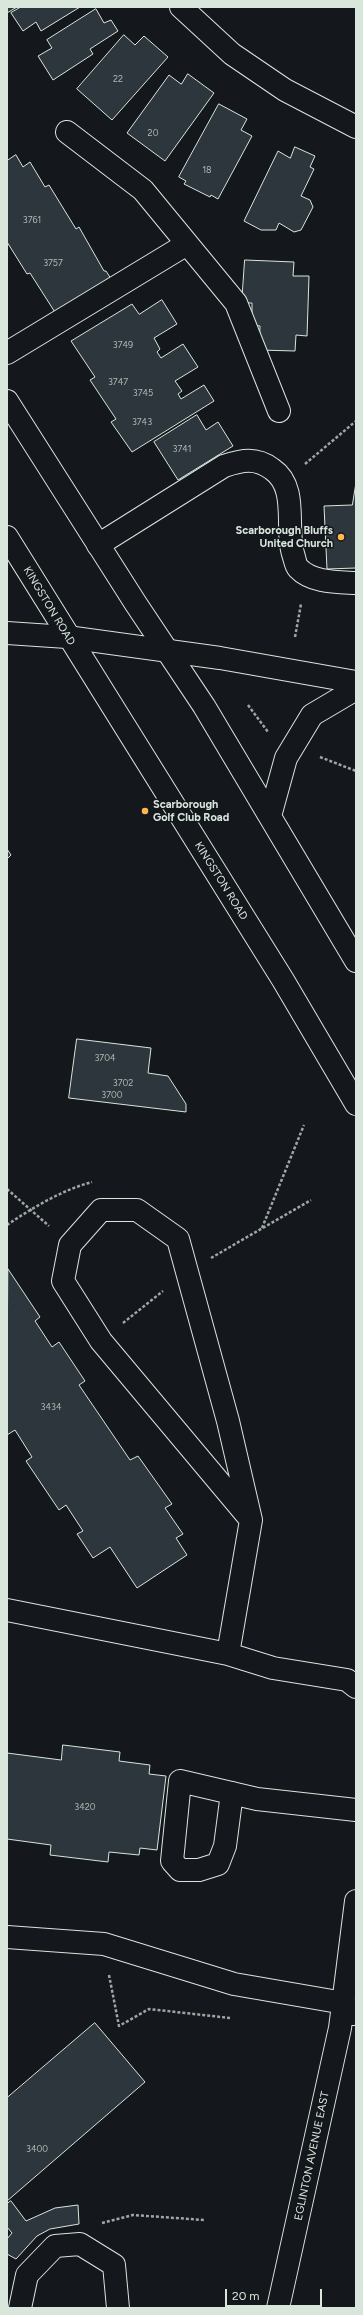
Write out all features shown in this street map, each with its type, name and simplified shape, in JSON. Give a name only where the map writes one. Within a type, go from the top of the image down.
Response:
[{"type":"main road","points":[[180,7],[238,58],[285,90],[356,127]]},
{"type":"main road","points":[[67,132],[143,190],[236,303],[279,411]]},
{"type":"main road","points":[[7,353],[187,244]]},
{"type":"main road","points":[[7,401],[98,545],[204,706],[356,960]]},
{"type":"main road","points":[[98,545],[224,466],[242,461],[262,462],[277,472],[289,495],[290,546],[298,568],[312,578],[356,583]]},
{"type":"main road","name":"KINGSTON ROAD","points":[[7,537],[274,967],[356,1104]]},
{"type":"main road","points":[[7,633],[68,637],[220,658],[356,682]]},
{"type":"main road","points":[[270,816],[286,758],[312,715],[356,689]]},
{"type":"main road","points":[[228,1654],[251,1520],[228,1421],[178,1239],[137,1210],[101,1210],[70,1245],[63,1282],[101,1341],[251,1520]]},
{"type":"main road","points":[[7,1610],[228,1654],[273,1668],[347,1680],[356,1687]]},
{"type":"main road","points":[[232,1793],[257,1799],[356,1810]]},
{"type":"main road","name":"EGLINTON AVENUE EAST","points":[[278,2308],[340,2028],[350,2010],[356,1901]]},
{"type":"main road","points":[[7,1936],[104,1944],[234,1984],[350,2010]]},
{"type":"main road","points":[[20,2308],[27,2274],[55,2246],[80,2244],[114,2265],[118,2308]]},
{"type":"path","points":[[283,482],[356,421]]},
{"type":"path","points":[[294,637],[301,602],[312,578]]},
{"type":"path","points":[[248,705],[271,736]]},
{"type":"path","points":[[294,746],[356,772]]},
{"type":"path","points":[[262,1228],[304,1125]]},
{"type":"path","points":[[7,1189],[70,1245]]},
{"type":"path","points":[[104,1944],[119,2026],[150,2009],[230,2018]]},
{"type":"path","points":[[80,2244],[93,2226],[133,2215],[204,2220]]},
{"type":"building","points":[[7,7],[17,7],[7,13]]},
{"type":"building","points":[[21,7],[80,7],[41,31],[36,22],[23,31],[11,13]]},
{"type":"building","points":[[96,9],[104,23],[111,20],[118,31],[90,49],[93,54],[53,80],[38,56],[52,48],[47,40]]},
{"type":"building","points":[[124,35],[135,45],[144,36],[168,57],[112,120],[77,89]]},
{"type":"building","points":[[188,74],[214,93],[165,161],[127,133],[169,75],[181,84]]},
{"type":"building","points":[[219,104],[247,119],[241,130],[252,136],[218,199],[211,195],[210,197],[184,184],[186,181],[179,177]]},
{"type":"building","points":[[295,147],[315,156],[310,167],[314,169],[301,196],[310,200],[313,207],[301,230],[294,232],[279,223],[276,230],[261,230],[244,221],[278,151],[290,158]]},
{"type":"building","points":[[16,155],[23,167],[30,162],[45,187],[49,185],[76,229],[79,227],[104,271],[106,271],[113,282],[58,317],[30,273],[27,274],[7,242],[7,161]]},
{"type":"building","points":[[245,260],[294,262],[293,276],[309,276],[307,336],[296,335],[295,351],[259,350],[260,326],[252,325],[252,303],[242,303]]},
{"type":"building","points":[[162,300],[177,324],[154,338],[160,349],[157,352],[161,358],[183,344],[198,367],[175,381],[182,391],[178,394],[181,399],[204,385],[214,401],[132,452],[111,422],[116,419],[90,380],[95,377],[71,341],[132,304],[139,314]]},
{"type":"building","points":[[197,415],[206,430],[218,422],[233,446],[178,480],[154,442]]},
{"type":"building","name":"Scarborough Bluffs United Church","points":[[356,483],[356,568],[327,569],[324,506],[352,505]]},
{"type":"building","points":[[7,849],[11,855],[7,859]]},
{"type":"building","points":[[77,1039],[151,1048],[148,1073],[168,1076],[186,1104],[186,1112],[69,1098]]},
{"type":"building","points":[[8,1269],[40,1317],[35,1321],[52,1347],[59,1342],[85,1381],[79,1385],[130,1460],[138,1456],[172,1504],[165,1508],[183,1534],[176,1538],[187,1555],[137,1588],[110,1547],[93,1558],[77,1534],[83,1531],[66,1505],[59,1510],[26,1461],[32,1457],[15,1430],[7,1435]]},
{"type":"building","points":[[63,1745],[120,1752],[119,1761],[150,1765],[149,1774],[166,1776],[157,1850],[140,1848],[139,1855],[109,1852],[108,1862],[50,1855],[51,1845],[7,1839],[7,1753],[61,1760]]},
{"type":"building","points":[[95,2023],[145,2082],[7,2201],[7,2098]]},
{"type":"building","points":[[11,2201],[26,2221],[55,2208],[78,2205],[79,2224],[50,2229],[37,2236],[16,2259],[7,2254],[7,2239],[12,2233],[7,2227],[7,2204]]},
{"type":"place","name":"Scarborough Bluffs United Church","points":[[341,537]]},
{"type":"place","name":"Scarborough Golf Club Road","points":[[145,811]]}]
